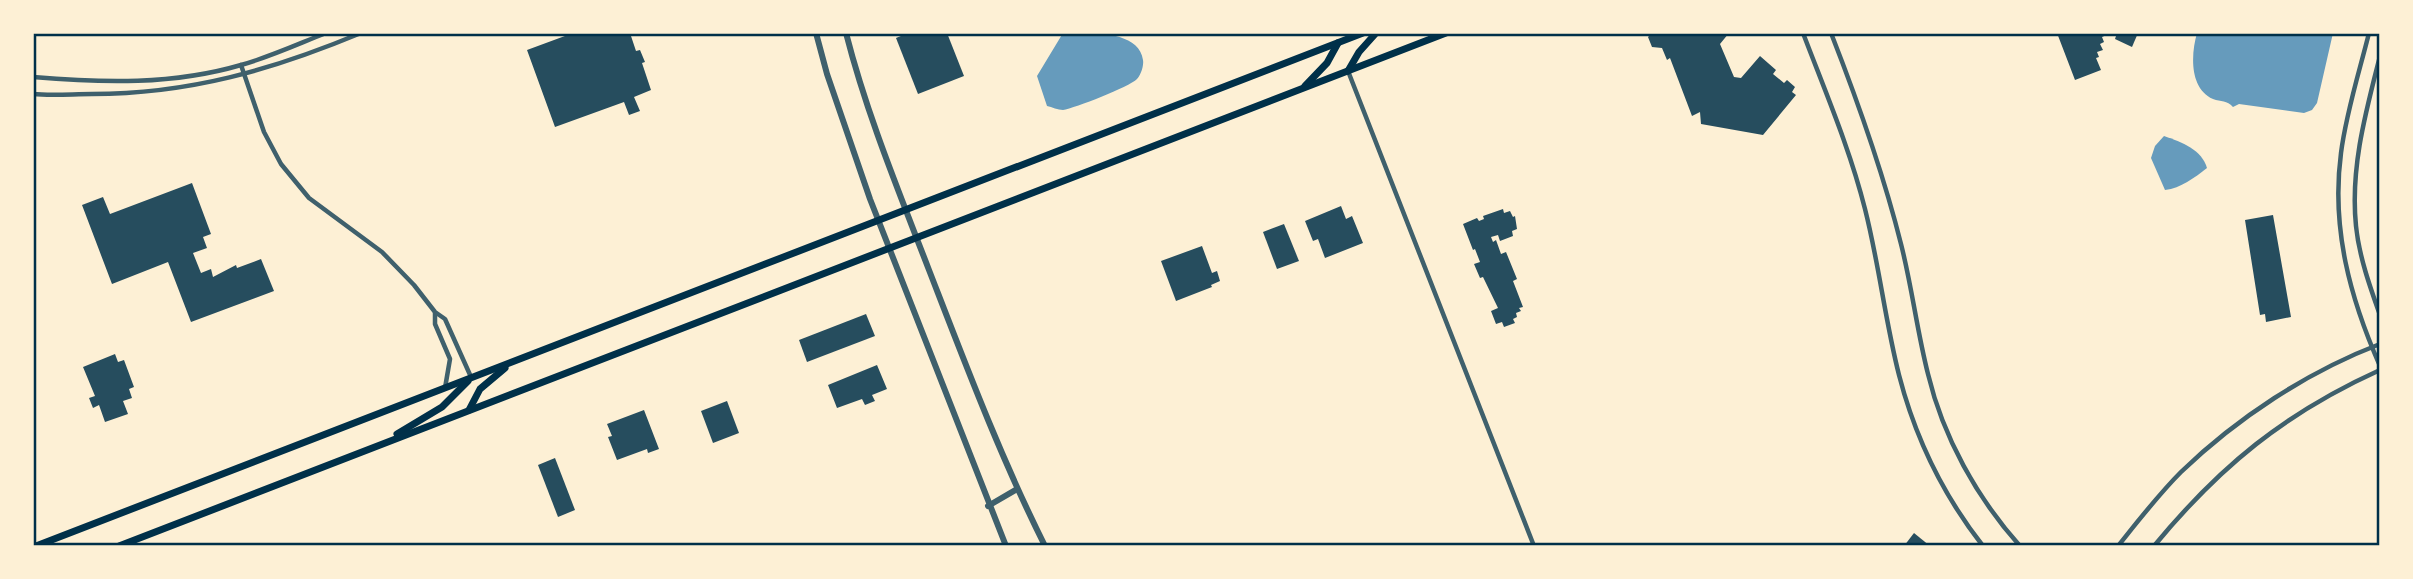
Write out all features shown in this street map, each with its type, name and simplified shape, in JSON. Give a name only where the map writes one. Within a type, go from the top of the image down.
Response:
[{"type":"main road","points":[[36,546],[1363,33]]},
{"type":"main road","points":[[1348,71],[1359,52],[1376,33]]},
{"type":"main road","points":[[118,546],[1446,33]]},
{"type":"main road","points":[[1302,89],[1327,63],[1338,43]]},
{"type":"main road","points":[[469,410],[480,389],[517,359]]},
{"type":"main road","points":[[378,445],[442,407],[471,378]]},
{"type":"street","points":[[33,77],[101,83],[140,82],[196,75],[241,65],[326,33]]},
{"type":"street","points":[[33,94],[132,94],[191,87],[244,75],[316,52],[361,33]]},
{"type":"street","points":[[816,33],[827,74],[878,221],[1006,546]]},
{"type":"street","points":[[846,33],[858,77],[905,210],[1017,489],[1045,546]]},
{"type":"street","points":[[1334,33],[1338,43]]},
{"type":"street","points":[[1803,33],[1838,123],[1862,198],[1898,373],[1912,417],[1945,490],[1983,546]]},
{"type":"street","points":[[1830,33],[1858,102],[1888,196],[1910,282],[1928,377],[1938,408],[1972,480],[2020,546]]},
{"type":"street","points":[[2154,546],[2207,486],[2259,440],[2319,400],[2380,368],[2356,307],[2344,262],[2338,188],[2343,138],[2369,33]]},
{"type":"street","points":[[2380,55],[2360,138],[2355,199],[2359,246],[2380,315]]},
{"type":"street","points":[[241,65],[264,132],[281,164],[309,198],[382,252],[414,285],[435,312],[445,319],[471,378]]},
{"type":"street","points":[[1348,71],[1534,546]]},
{"type":"street","points":[[435,312],[435,324],[450,359],[445,388]]},
{"type":"street","points":[[2118,546],[2181,472],[2229,432],[2302,382],[2380,344]]},
{"type":"street","points":[[988,506],[1017,489]]},
{"type":"water","points":[[1063,33],[1110,35],[1132,43],[1143,60],[1140,75],[1124,87],[1102,97],[1063,110],[1047,106],[1037,76]]},
{"type":"water","points":[[2197,33],[2333,33],[2317,103],[2312,110],[2304,113],[2239,104],[2233,107],[2213,99],[2205,94],[2196,79],[2193,60]]},
{"type":"water","points":[[2164,136],[2196,152],[2207,168],[2182,185],[2165,190],[2151,158],[2155,146]]},
{"type":"building","points":[[573,33],[630,33],[636,51],[640,50],[645,62],[642,63],[651,90],[634,97],[640,111],[629,115],[624,102],[555,127],[527,50]]},
{"type":"building","points":[[908,33],[947,33],[964,76],[918,94],[896,38]]},
{"type":"building","points":[[1652,33],[1729,33],[1720,44],[1734,77],[1741,78],[1760,56],[1776,70],[1773,74],[1784,83],[1787,80],[1795,87],[1792,92],[1796,95],[1763,135],[1701,124],[1700,112],[1692,116],[1670,58],[1667,60],[1662,48],[1652,47],[1648,37]]},
{"type":"building","points":[[2057,33],[2111,33],[2102,37],[2104,42],[2100,44],[2103,50],[2097,52],[2099,57],[2096,58],[2101,70],[2075,80]]},
{"type":"building","points":[[2117,33],[2138,33],[2132,47],[2115,39]]},
{"type":"building","points":[[192,183],[211,234],[203,237],[207,248],[193,253],[201,273],[211,269],[213,277],[236,265],[237,268],[261,259],[274,291],[191,322],[168,262],[112,284],[82,205],[103,197],[110,214]]},
{"type":"building","points":[[1341,206],[1346,219],[1352,216],[1363,243],[1325,258],[1318,239],[1313,241],[1305,221]]},
{"type":"building","points":[[1503,209],[1504,213],[1510,211],[1513,217],[1515,216],[1517,229],[1512,231],[1513,236],[1500,241],[1498,235],[1491,237],[1493,242],[1496,240],[1501,254],[1506,252],[1517,279],[1513,281],[1523,307],[1519,308],[1521,311],[1516,313],[1517,317],[1513,319],[1515,323],[1504,327],[1502,322],[1496,324],[1491,311],[1498,308],[1474,264],[1480,262],[1463,224],[1477,218],[1479,221],[1484,219],[1483,216]]},
{"type":"building","points":[[2273,215],[2291,317],[2266,322],[2265,314],[2260,315],[2245,220]]},
{"type":"building","points":[[1284,224],[1299,261],[1277,269],[1263,232]]},
{"type":"building","points":[[1202,246],[1212,273],[1217,271],[1220,281],[1211,285],[1212,287],[1176,301],[1161,261]]},
{"type":"building","points":[[866,314],[875,336],[807,362],[799,340]]},
{"type":"building","points":[[115,354],[118,362],[124,360],[134,387],[129,389],[132,398],[123,401],[128,414],[105,422],[99,405],[93,408],[89,398],[95,396],[83,367]]},
{"type":"building","points":[[877,365],[887,389],[872,395],[875,401],[865,405],[862,399],[837,408],[828,385]]},
{"type":"building","points":[[727,401],[739,433],[713,443],[701,411]]},
{"type":"building","points":[[644,410],[659,449],[648,453],[647,449],[617,460],[608,437],[612,436],[607,424]]},
{"type":"building","points":[[555,458],[575,510],[558,517],[538,465]]},
{"type":"building","points":[[1914,533],[1930,546],[1904,546]]}]
